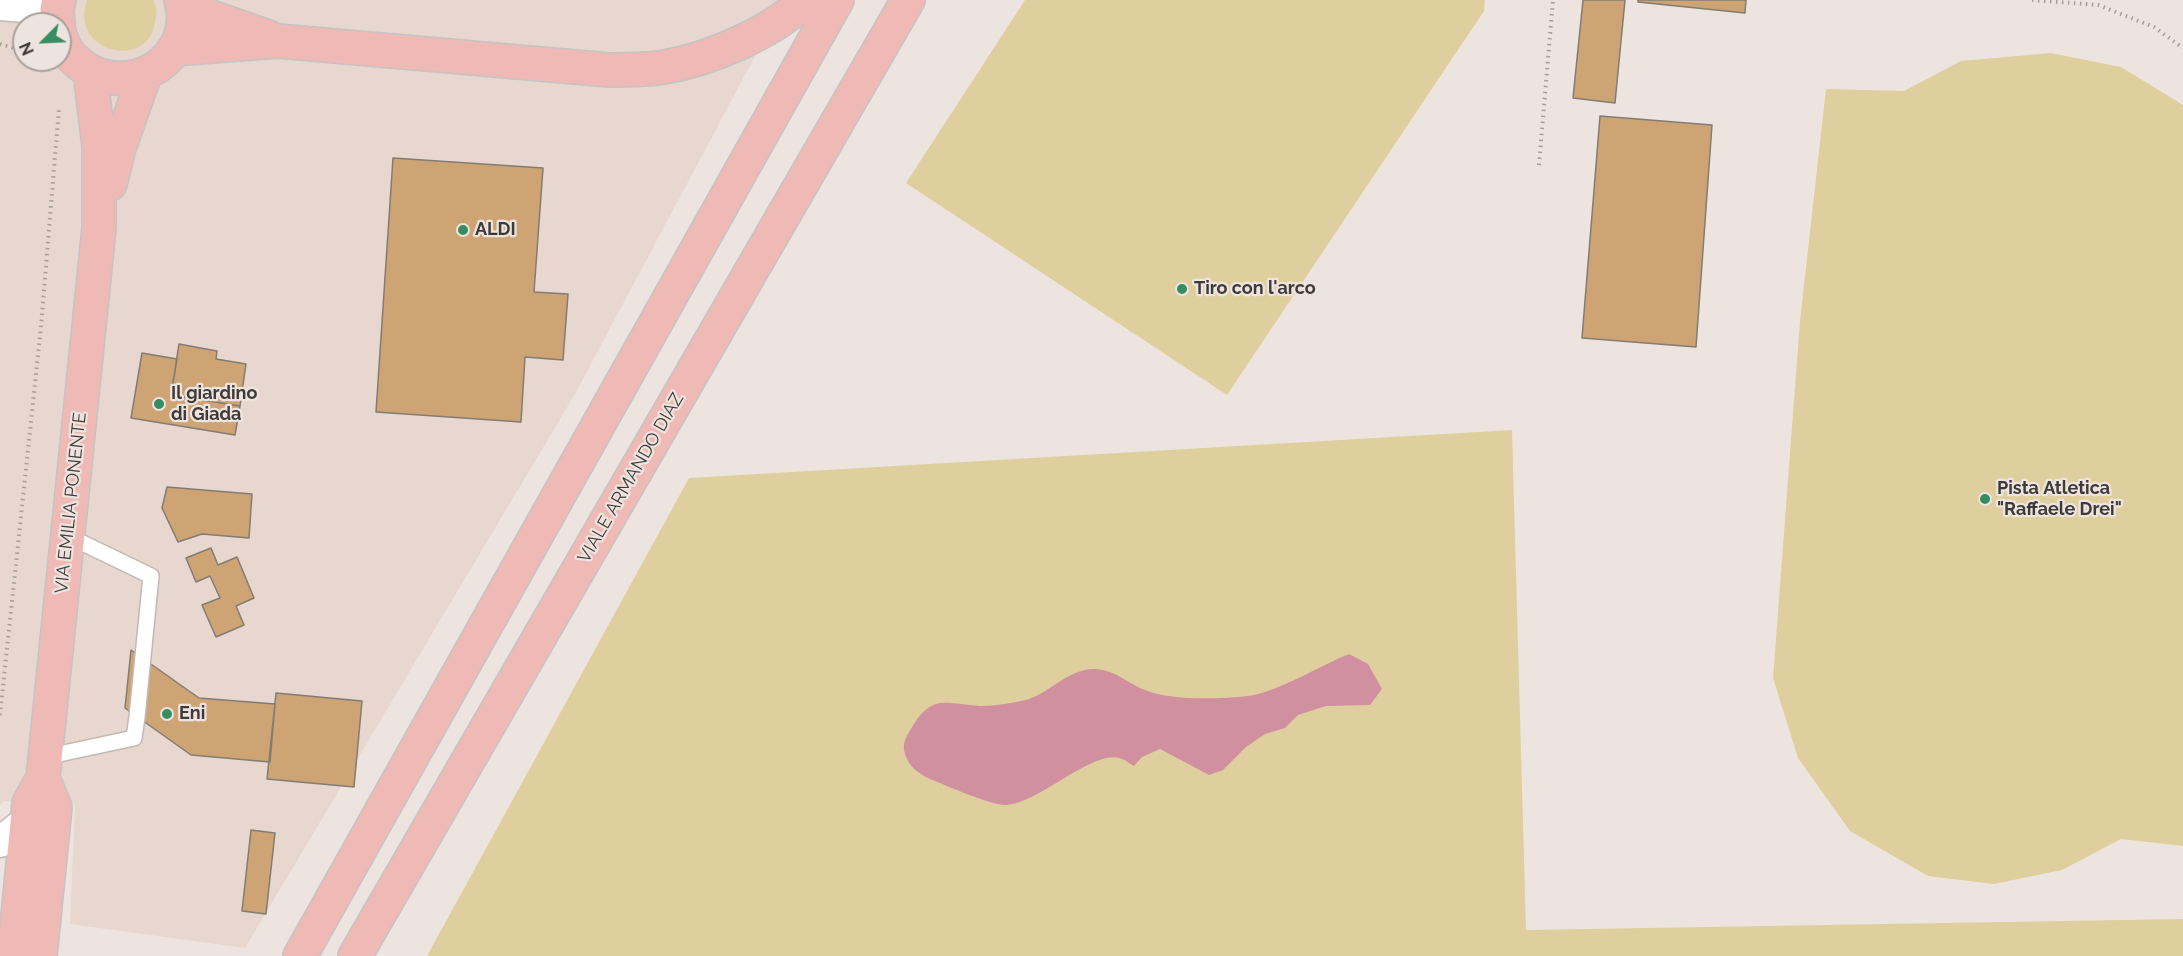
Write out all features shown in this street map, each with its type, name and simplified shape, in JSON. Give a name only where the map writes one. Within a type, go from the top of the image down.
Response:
[{"type":"main road","points":[[174,49],[278,41],[609,70],[639,70],[682,64],[722,50],[759,32],[789,14],[806,0]]},
{"type":"main road","points":[[300,956],[837,0]]},
{"type":"main road","name":"VIALE ARMANDO DIAZ","points":[[354,956],[908,0]]},
{"type":"main road","points":[[72,56],[90,72],[103,77],[132,78],[145,74],[161,64],[174,49],[183,21],[182,3],[278,41]]},
{"type":"main road","name":"VIA EMILIA PONENTE","points":[[14,956],[29,803],[44,767],[99,228],[99,146],[90,72]]},
{"type":"main road","name":"VIA EMILIA PONENTE","points":[[99,228],[119,148],[145,74]]},
{"type":"main road","name":"VIA EMILIA PONENTE","points":[[40,956],[56,808],[44,767]]},
{"type":"street","points":[[0,5],[34,12]]},
{"type":"street","points":[[0,842],[28,820]]},
{"type":"street","points":[[0,943],[9,956]]},
{"type":"lane","points":[[44,767],[134,738],[137,717],[151,576],[68,536]]},
{"type":"path","points":[[1539,165],[1553,0]]},
{"type":"path","points":[[2032,0],[2098,4],[2154,27],[2183,48]]},
{"type":"path","points":[[0,714],[41,327],[59,106]]},
{"type":"shaded area","points":[[0,0],[785,0],[575,394],[245,948],[70,924],[75,804],[4,801],[0,805]]},
{"type":"shaded area","points":[[87,0],[153,0],[156,17],[149,38],[138,47],[125,51],[110,49],[98,43],[88,32],[84,18]]},
{"type":"shaded area","name":"Tiro con l'arco","points":[[1025,0],[1485,0],[1484,11],[1227,395],[906,183]]},
{"type":"shaded area","name":"Pista Atletica \"Raffaele Drei\"","points":[[2051,53],[2121,67],[2183,105],[2183,846],[2121,839],[2062,870],[1994,884],[1928,876],[1850,831],[1798,758],[1773,678],[1800,321],[1826,89],[1904,91],[1961,61]]},
{"type":"shaded area","points":[[1512,430],[1526,930],[2183,919],[2183,956],[427,956],[689,478]]},
{"type":"shaded area","points":[[1349,654],[1368,664],[1382,689],[1370,705],[1326,706],[1298,715],[1285,728],[1265,734],[1246,747],[1223,770],[1209,775],[1160,749],[1142,757],[1134,766],[1122,759],[1111,757],[1097,761],[1035,795],[1007,805],[980,799],[925,777],[910,764],[905,755],[904,744],[911,729],[926,710],[940,703],[986,706],[1029,699],[1077,672],[1095,669],[1108,671],[1156,694],[1182,698],[1248,696],[1271,690]]},
{"type":"building","points":[[1583,0],[1625,0],[1615,103],[1573,98]]},
{"type":"building","points":[[1638,0],[1746,0],[1745,13],[1638,2]]},
{"type":"building","points":[[1600,116],[1712,125],[1696,347],[1582,338]]},
{"type":"building","name":"ALDI","points":[[393,158],[543,168],[534,292],[568,294],[563,360],[525,357],[521,422],[376,412]]},
{"type":"building","points":[[179,344],[217,351],[216,359],[246,364],[240,406],[171,395]]},
{"type":"building","points":[[142,353],[177,359],[171,395],[240,406],[235,435],[131,418]]},
{"type":"building","points":[[167,487],[252,494],[249,538],[202,534],[178,542],[162,508]]},
{"type":"building","points":[[211,548],[218,565],[237,557],[254,598],[236,606],[244,625],[216,637],[202,605],[220,598],[210,576],[196,582],[186,558]]},
{"type":"building","points":[[131,650],[199,698],[275,704],[270,762],[191,755],[125,708]]},
{"type":"building","points":[[276,693],[362,701],[354,787],[267,779]]},
{"type":"building","points":[[251,830],[275,833],[266,914],[242,911]]},
{"type":"place","name":"ALDI","points":[[463,230]]},
{"type":"place","name":"Tiro con l'arco","points":[[1182,289]]},
{"type":"place","name":"Il giardino di Giada","points":[[159,404]]},
{"type":"place","name":"Pista Atletica \"Raffaele Drei\"","points":[[1985,499]]},
{"type":"place","name":"Eni","points":[[167,714]]}]
